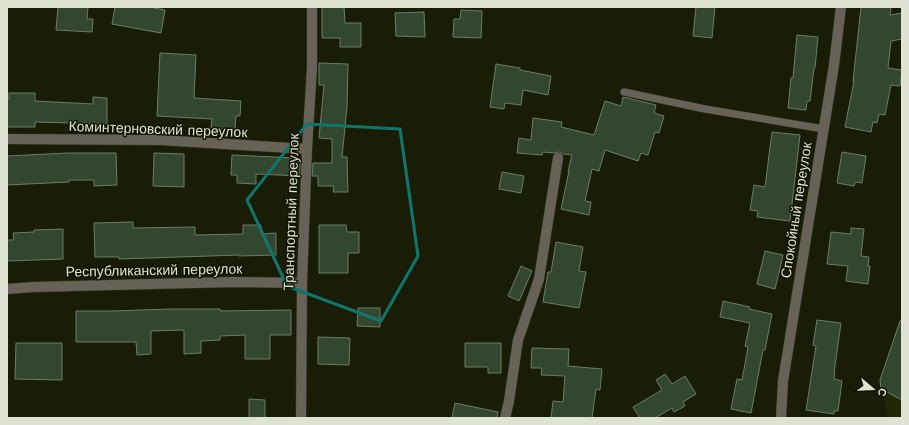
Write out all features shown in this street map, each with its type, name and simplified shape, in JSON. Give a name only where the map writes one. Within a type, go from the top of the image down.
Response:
[{"type":"street","name":"Транспортный переулок","points":[[301,418],[302,283],[307,149],[312,67],[312,7]]},
{"type":"street","name":"Спокойный переулок","points":[[781,418],[783,381],[834,65],[841,7]]},
{"type":"street","name":"Коминтерновский переулок","points":[[7,139],[160,140],[307,149]]},
{"type":"street","points":[[505,418],[518,340],[539,279],[558,158]]},
{"type":"street","name":"Республиканский переулок","points":[[7,288],[232,282],[302,283]]},
{"type":"lane","points":[[624,92],[704,109],[824,129]]},
{"type":"highlighted area","points":[[307,124],[400,129],[418,256],[381,321],[287,286],[247,200]]},
{"type":"shaded area","points":[[902,313],[902,418],[888,418],[881,391],[880,380]]},
{"type":"building","points":[[58,7],[88,7],[87,19],[93,19],[92,32],[56,30]]},
{"type":"building","points":[[115,7],[149,7],[165,10],[161,33],[112,24]]},
{"type":"building","points":[[322,7],[344,7],[345,23],[361,23],[361,47],[340,47],[340,38],[322,38]]},
{"type":"building","points":[[696,7],[715,7],[712,38],[693,36]]},
{"type":"building","points":[[861,7],[891,7],[890,15],[902,13],[902,39],[891,41],[888,68],[902,70],[900,86],[891,85],[885,115],[879,114],[877,123],[873,122],[871,132],[845,127],[854,81]]},
{"type":"building","points":[[461,10],[482,11],[481,38],[453,37],[454,19],[460,19]]},
{"type":"building","points":[[424,12],[425,37],[396,36],[395,13]]},
{"type":"building","points":[[797,35],[818,37],[810,101],[807,101],[806,110],[788,108],[791,78],[793,78]]},
{"type":"building","points":[[160,53],[196,55],[194,98],[241,101],[240,116],[236,116],[235,130],[211,128],[212,119],[157,116]]},
{"type":"building","points":[[319,63],[348,64],[347,107],[342,157],[347,157],[348,192],[333,192],[334,186],[318,186],[318,176],[312,176],[313,163],[332,163],[332,139],[319,138],[324,85],[319,85]]},
{"type":"building","points":[[496,64],[520,68],[520,70],[551,76],[548,95],[523,90],[521,105],[505,103],[504,109],[490,107]]},
{"type":"building","points":[[9,93],[35,93],[35,101],[93,104],[93,97],[107,98],[107,124],[35,122],[35,127],[7,127],[7,99],[9,99]]},
{"type":"building","points":[[623,97],[656,105],[654,113],[664,116],[659,133],[655,132],[648,155],[641,153],[638,161],[605,150],[599,171],[592,169],[585,201],[591,202],[589,215],[561,209],[572,155],[559,152],[543,152],[542,155],[517,153],[519,138],[531,140],[533,118],[562,122],[561,127],[594,135],[605,101],[621,106]]},
{"type":"building","points":[[772,132],[800,135],[790,221],[757,217],[758,211],[750,210],[754,185],[765,187]]},
{"type":"building","points":[[842,152],[866,156],[862,183],[855,182],[854,186],[837,183]]},
{"type":"building","points":[[68,153],[116,153],[117,185],[94,186],[94,180],[69,180],[69,182],[7,185],[7,156]]},
{"type":"building","points":[[154,153],[184,154],[184,187],[153,186]]},
{"type":"building","points":[[232,155],[297,158],[297,163],[300,163],[300,176],[256,174],[256,184],[237,183],[237,175],[231,175]]},
{"type":"building","points":[[502,172],[524,176],[521,193],[499,189]]},
{"type":"building","points":[[133,222],[133,228],[195,227],[195,235],[243,234],[243,225],[261,225],[261,234],[276,233],[276,255],[119,259],[119,257],[95,257],[94,223]]},
{"type":"building","points":[[319,225],[346,225],[347,232],[359,232],[359,253],[348,253],[348,273],[319,273]]},
{"type":"building","points":[[851,228],[864,229],[861,256],[869,257],[868,266],[870,266],[868,284],[846,281],[848,266],[827,264],[831,232],[851,234]]},
{"type":"building","points":[[63,229],[63,259],[7,261],[7,240],[14,240],[13,233],[34,232],[34,230]]},
{"type":"building","points":[[556,242],[583,247],[579,271],[586,272],[579,308],[543,302],[548,272],[551,272]]},
{"type":"building","points":[[765,251],[783,255],[775,289],[757,284]]},
{"type":"building","points":[[521,266],[532,271],[519,301],[508,296]]},
{"type":"building","points":[[723,301],[772,314],[765,350],[763,350],[751,413],[731,409],[737,379],[742,380],[748,347],[745,346],[750,323],[720,317]]},
{"type":"building","points":[[358,308],[380,308],[380,327],[357,326]]},
{"type":"building","points":[[220,309],[220,311],[291,310],[291,335],[270,335],[270,359],[245,359],[245,335],[220,336],[220,340],[201,341],[201,353],[184,354],[184,330],[151,331],[151,354],[137,355],[136,342],[76,342],[76,311]]},
{"type":"building","points":[[817,320],[841,323],[834,379],[842,381],[838,411],[834,411],[834,414],[806,410],[816,346],[813,345]]},
{"type":"building","points":[[900,321],[902,321],[902,400],[881,389],[880,380]]},
{"type":"building","points":[[318,337],[350,338],[349,365],[318,364]]},
{"type":"building","points":[[16,343],[62,343],[62,380],[15,379]]},
{"type":"building","points":[[465,343],[501,343],[501,373],[488,373],[488,367],[465,367]]},
{"type":"building","points":[[532,348],[569,349],[568,366],[602,369],[600,390],[596,389],[592,418],[551,418],[553,401],[563,402],[565,376],[541,375],[542,368],[531,368]]},
{"type":"building","points":[[665,374],[672,384],[685,376],[696,394],[683,402],[685,406],[674,412],[672,408],[655,418],[640,418],[633,407],[662,390],[656,380]]},
{"type":"building","points":[[249,399],[265,400],[265,418],[249,418]]},
{"type":"building","points":[[455,403],[498,412],[497,418],[452,418]]}]
